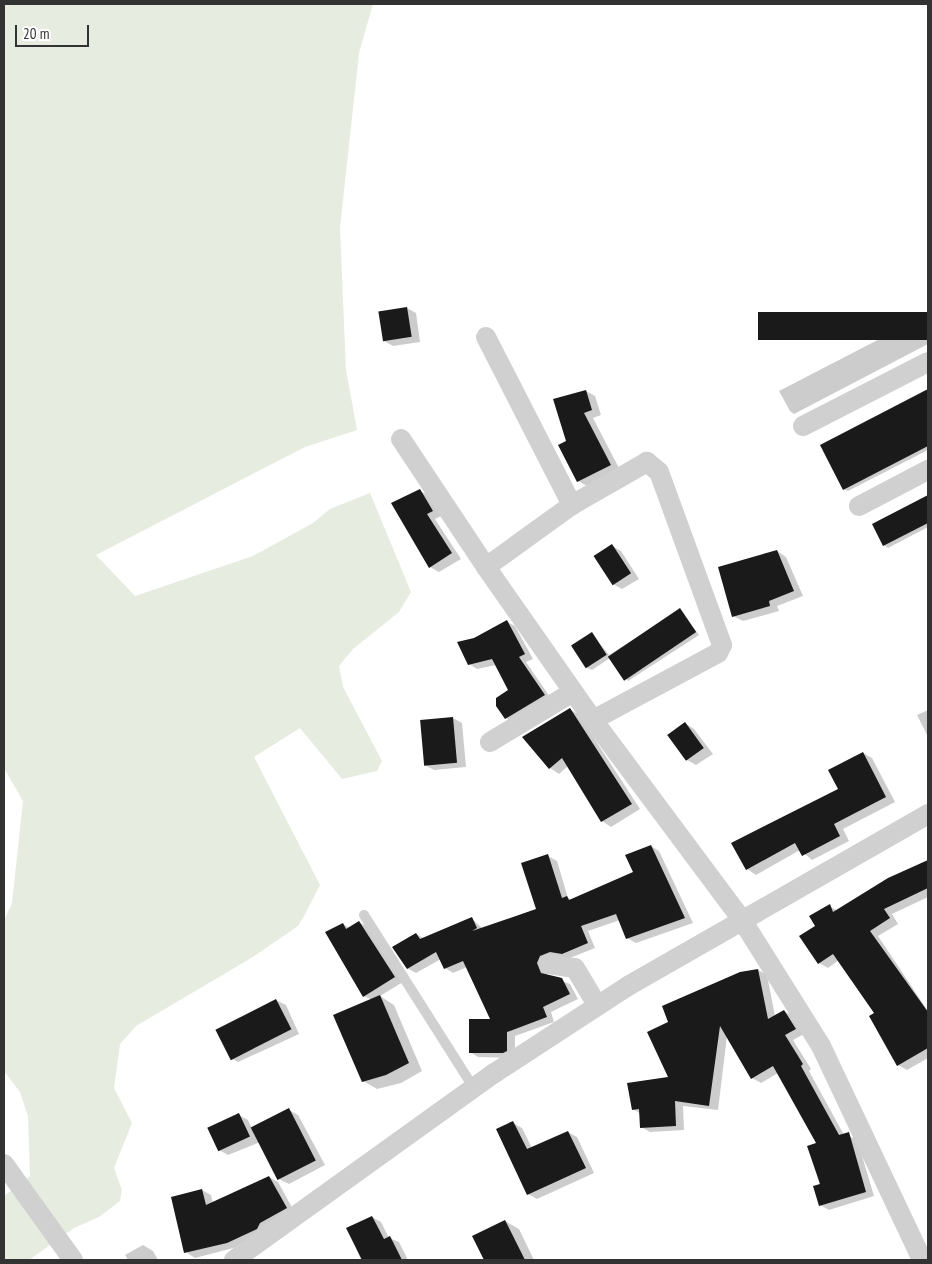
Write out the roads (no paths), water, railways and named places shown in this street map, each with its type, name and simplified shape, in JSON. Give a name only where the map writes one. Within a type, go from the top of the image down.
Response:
[{"type":"street","points":[[486,337],[572,505]]},
{"type":"street","points":[[804,426],[928,362]]},
{"type":"street","points":[[401,439],[486,567],[573,692],[742,920],[821,1046],[922,1260]]},
{"type":"street","points":[[486,567],[572,505],[642,463],[653,466],[659,472],[722,645],[718,653],[593,720]]},
{"type":"street","points":[[859,506],[928,470]]},
{"type":"street","points":[[490,742],[573,692]]},
{"type":"street","points":[[234,1260],[474,1088],[597,1006],[742,920],[928,814]]},
{"type":"street","points":[[549,964],[575,968],[597,1006]]},
{"type":"street","points":[[4,1164],[73,1260]]},
{"type":"lane","points":[[364,915],[474,1088]]}]
